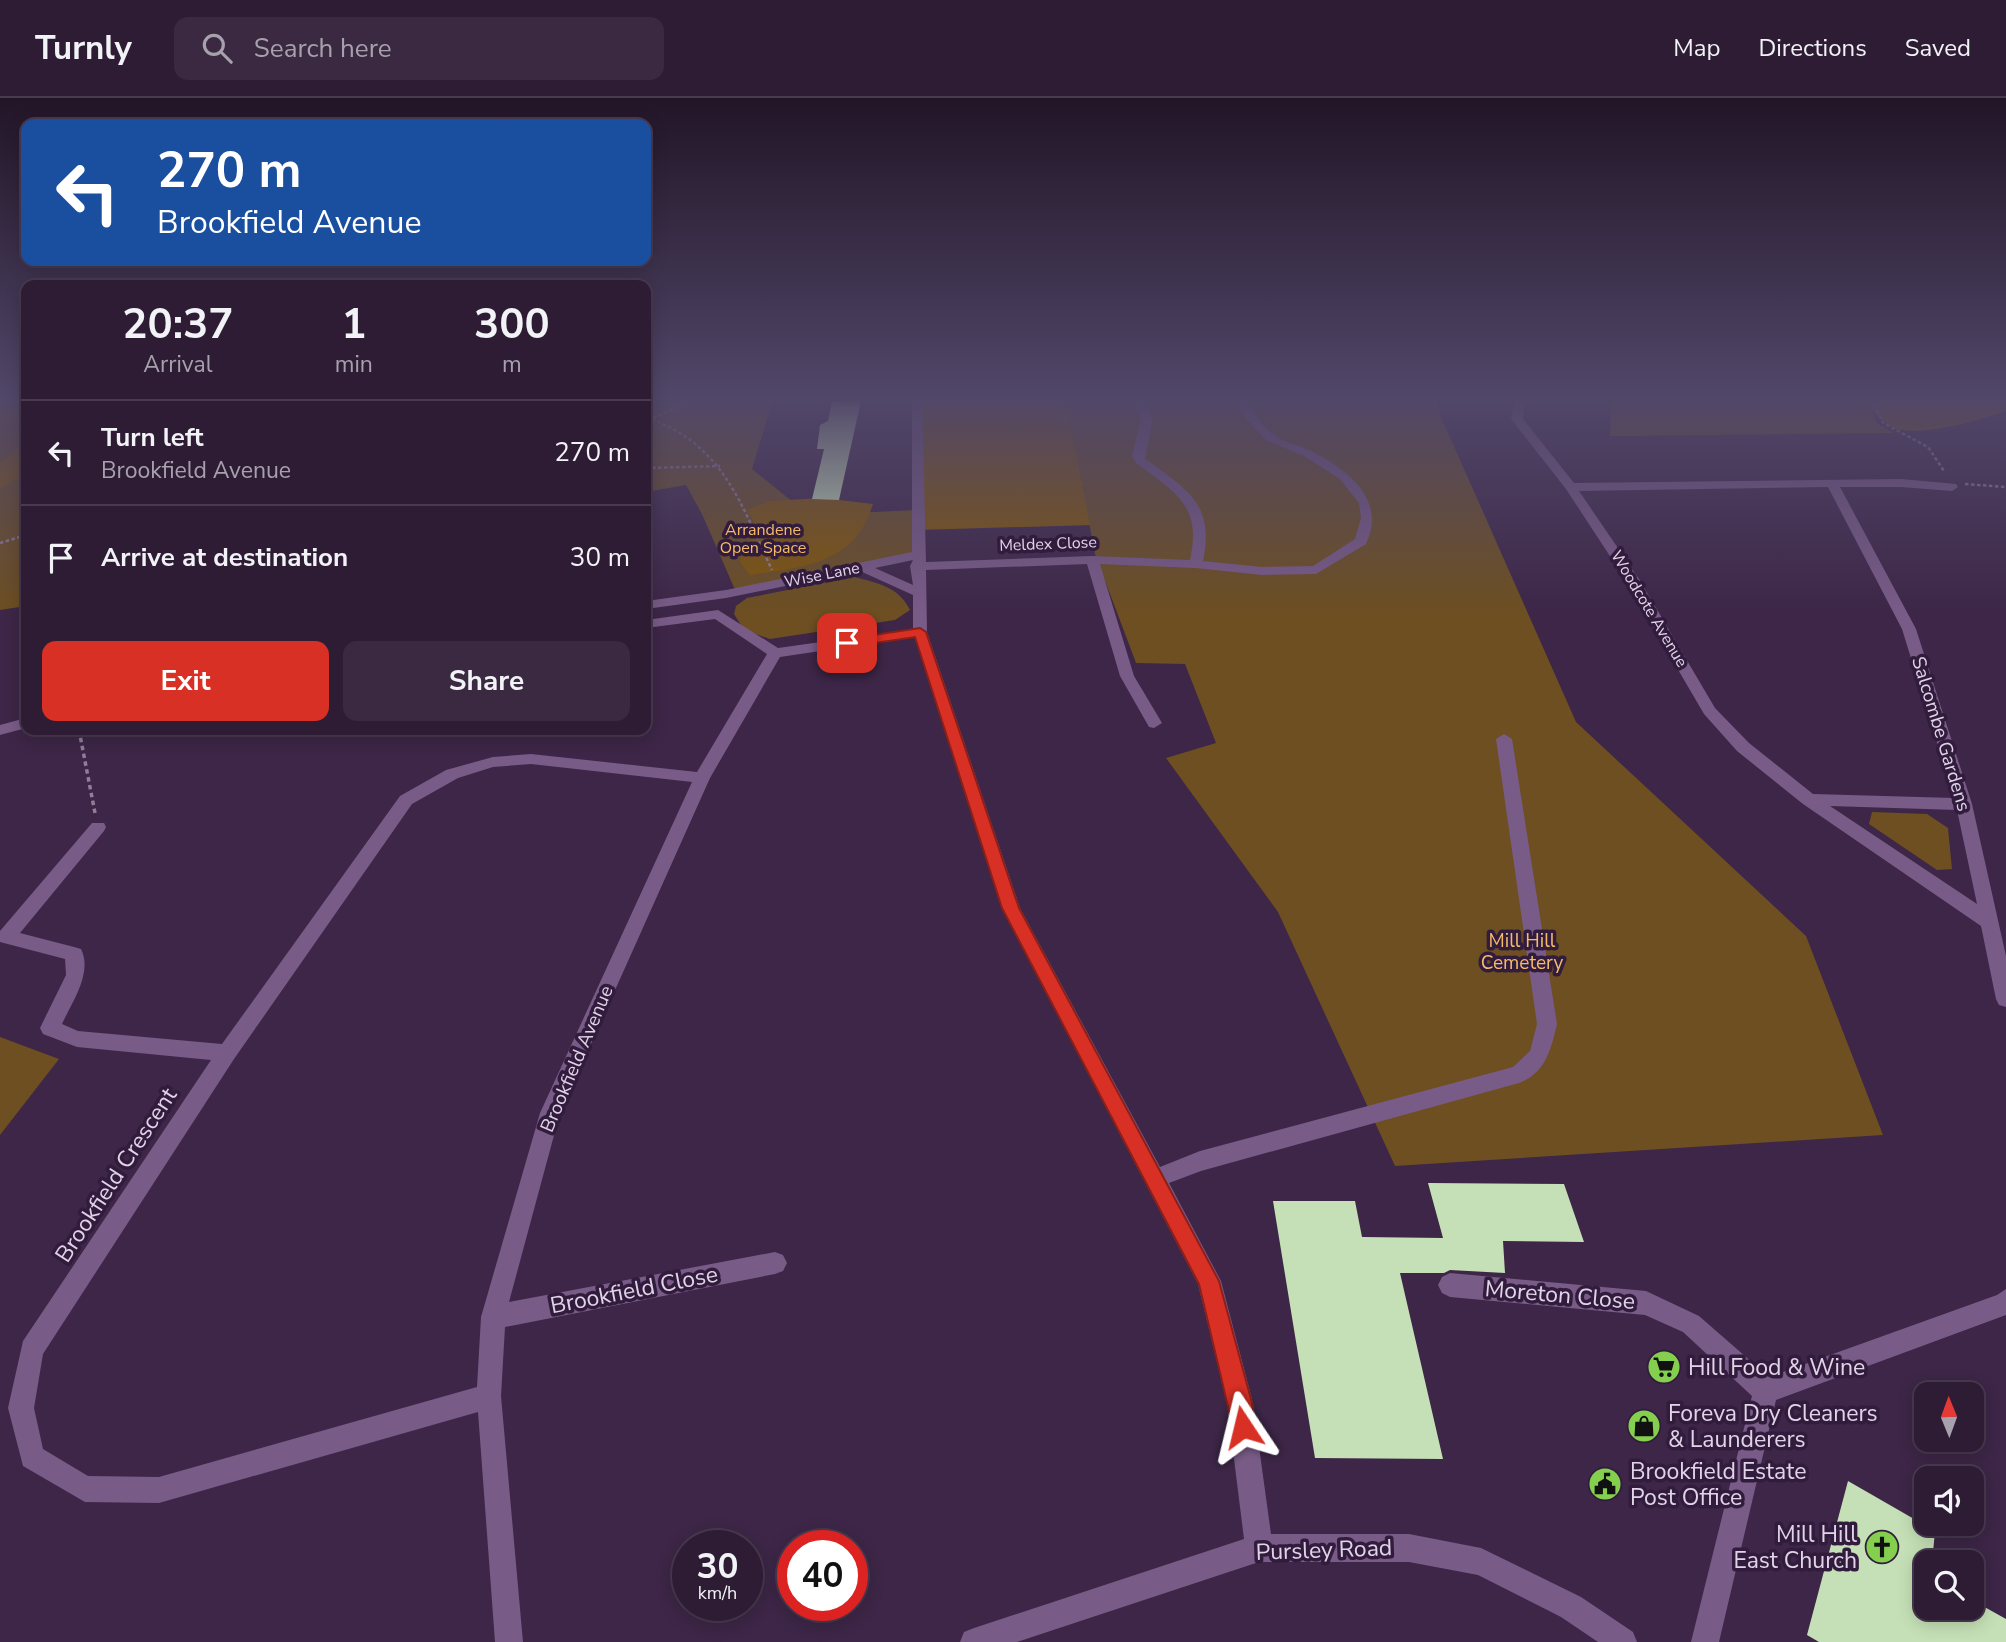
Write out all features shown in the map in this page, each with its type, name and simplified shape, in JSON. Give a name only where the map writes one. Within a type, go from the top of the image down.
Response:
[{"type":"street","points":[[917,471],[920,632],[1011,908],[1209,1281],[1240,1403],[1259,1548]]},
{"type":"street","points":[[1154,471],[1170,482],[1198,511],[1202,541],[1196,564]]},
{"type":"street","name":"Meldex Close","points":[[917,560],[1092,560],[1196,564],[1262,571],[1316,570],[1361,541],[1367,518],[1365,503],[1345,477],[1335,471]]},
{"type":"street","name":"Woodcote Avenue","points":[[1558,471],[1632,579],[1709,711],[1743,747],[1809,800],[1989,922]]},
{"type":"street","points":[[1571,487],[1901,483],[1952,487]]},
{"type":"street","name":"Salcombe Gardens","points":[[1832,484],[1909,629],[1964,804],[2006,999]]},
{"type":"street","name":"Wise Lane","points":[[651,604],[726,594],[863,567],[917,560]]},
{"type":"street","points":[[1092,560],[1127,676],[1154,723]]},
{"type":"street","points":[[863,567],[919,593]]},
{"type":"street","points":[[718,614],[726,594]]},
{"type":"street","points":[[651,623],[718,614],[775,653],[920,632]]},
{"type":"street","name":"Brookfield Avenue","points":[[509,1642],[489,1396],[493,1317],[550,1113],[702,778],[775,653]]},
{"type":"street","points":[[0,730],[21,724]]},
{"type":"street","points":[[1154,1179],[1200,1161],[1519,1074],[1539,1056],[1547,1024],[1504,739]]},
{"type":"street","name":"Brookfield Crescent","points":[[489,1396],[159,1490],[85,1489],[32,1457],[21,1408],[32,1350],[227,1053],[406,800],[452,774],[493,762],[531,759],[702,778]]},
{"type":"street","points":[[1809,800],[1964,804]]},
{"type":"street","points":[[97,827],[6,937],[74,954],[75,975],[50,1028],[77,1039],[227,1053]]},
{"type":"street","name":"Brookfield Close","points":[[493,1317],[775,1263]]},
{"type":"street","name":"Moreton Close","points":[[1450,1285],[1646,1303],[1691,1324],[1766,1391]]},
{"type":"street","points":[[1705,1642],[1766,1391],[2006,1301]]},
{"type":"street","name":"Pursley Road","points":[[974,1642],[1259,1548],[1409,1548],[1481,1562],[1571,1607],[1623,1642]]},
{"type":"path","points":[[724,471],[779,583]]},
{"type":"path","points":[[1942,471],[1952,487],[1956,483],[2006,488]]},
{"type":"path","points":[[0,543],[21,537]]},
{"type":"path","points":[[80,735],[97,827]]},
{"type":"green space","points":[[0,471],[21,471],[21,607],[0,610]]},
{"type":"green space","points":[[0,471],[21,471],[21,476],[0,489]]},
{"type":"green space","name":"Arrandene Open Space","points":[[651,471],[755,471],[809,515],[916,510],[917,554],[736,592],[702,514],[686,485],[651,491]]},
{"type":"green space","points":[[917,471],[1080,471],[1090,525],[917,530]]},
{"type":"green space","name":"Mill Hill Cemetery","points":[[1079,471],[1465,471],[1576,722],[1806,936],[1883,1135],[1395,1166],[1278,912],[1166,758],[1216,743],[1185,664],[1136,663],[1095,554]]},
{"type":"green space","points":[[822,498],[873,504],[864,526],[840,551],[797,568],[750,575],[740,562],[743,547],[760,531],[747,510],[770,501]]},
{"type":"green space","points":[[854,577],[894,591],[910,610],[895,620],[770,639],[744,630],[734,614],[736,606],[747,598]]},
{"type":"green space","points":[[1872,812],[1927,814],[1948,828],[1952,869],[1937,870],[1869,824]]},
{"type":"green space","points":[[0,1037],[59,1059],[0,1135]]},
{"type":"building","points":[[819,471],[845,471],[839,500],[812,499]]},
{"type":"building","points":[[1428,1183],[1564,1184],[1584,1242],[1503,1241],[1505,1273],[1450,1270],[1444,1273],[1400,1273],[1443,1459],[1315,1458],[1273,1201],[1355,1201],[1362,1237],[1443,1238]]},
{"type":"building","name":"Mill Hill East Church","points":[[1848,1481],[1914,1519],[1914,1536],[1935,1536],[1933,1550],[1914,1550],[1914,1620],[1984,1620],[1984,1607],[2006,1619],[2006,1642],[1819,1642],[1807,1635]]},
{"type":"place","name":"Hill Food & Wine","points":[[1664,1367]]},
{"type":"place","name":"Foreva Dry Cleaners & Launderers","points":[[1644,1426]]},
{"type":"place","name":"Brookfield Estate Post Office","points":[[1605,1484]]},
{"type":"place","name":"Mill Hill East Church","points":[[1882,1547]]},
{"type":"route","points":[[847,643],[920,632],[1011,908],[1209,1281],[1240,1403],[1243,1427]]}]
